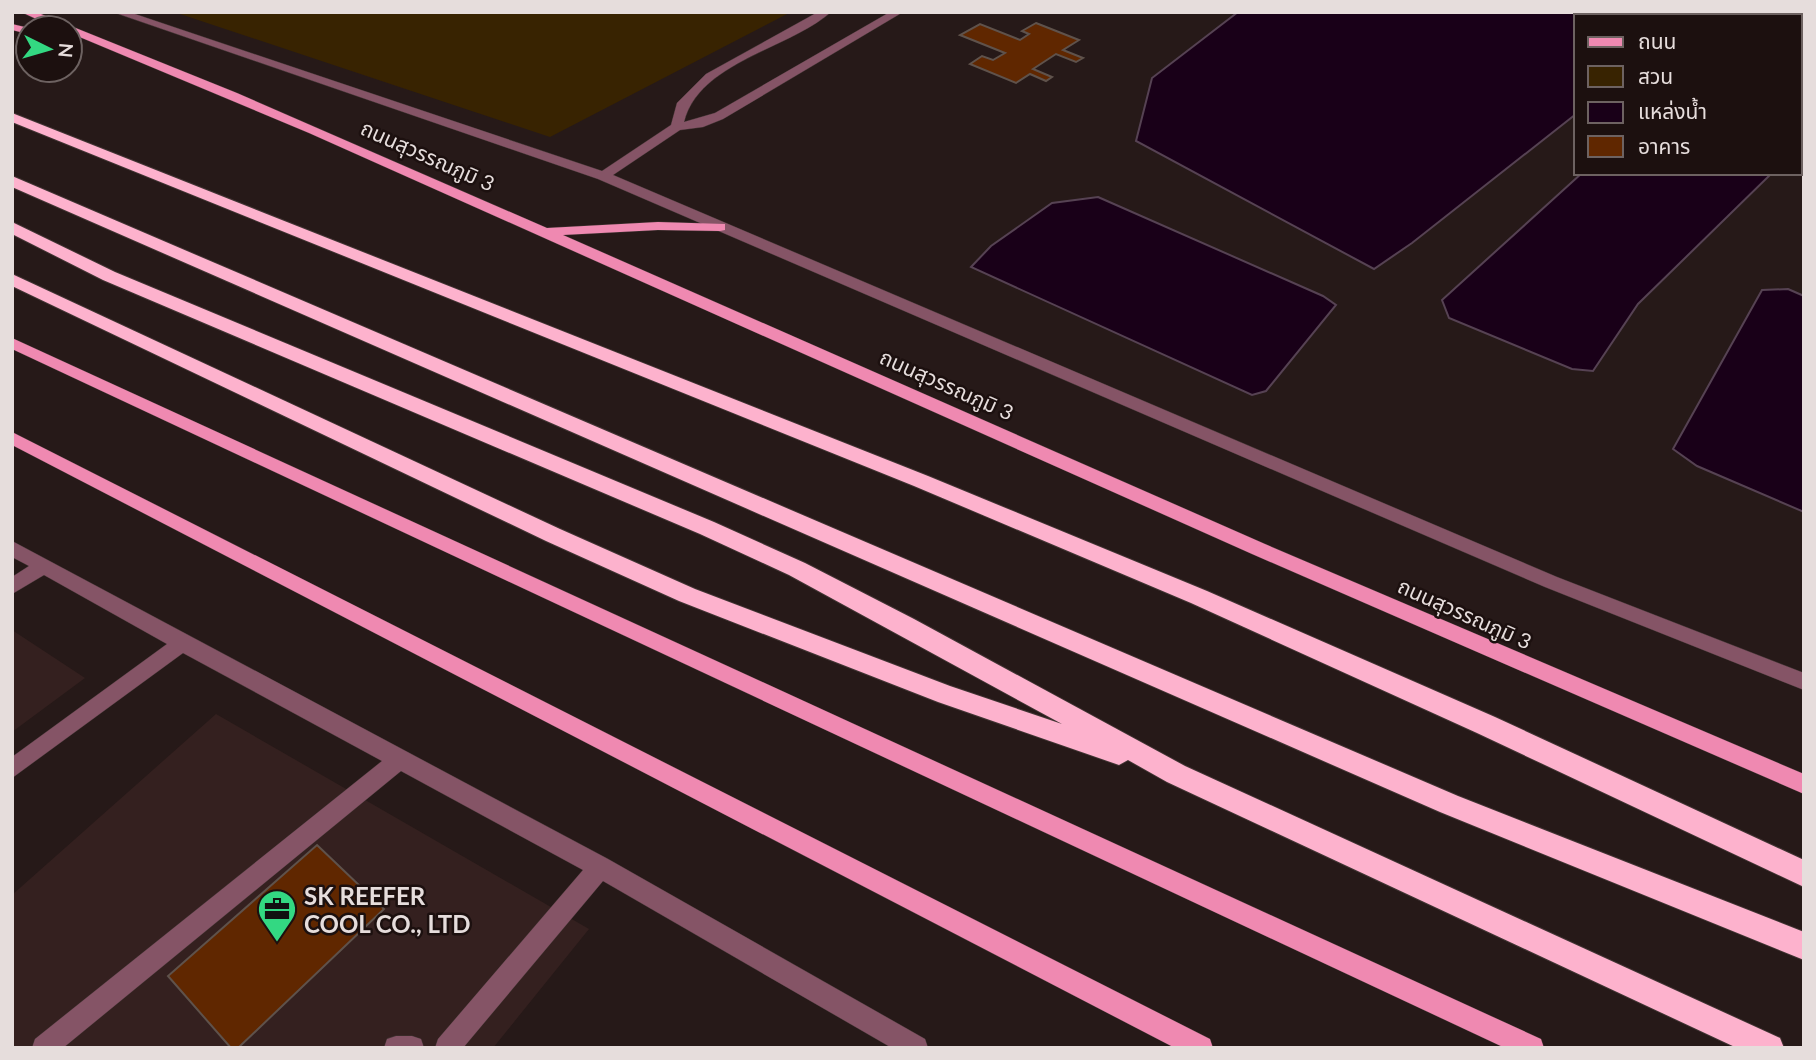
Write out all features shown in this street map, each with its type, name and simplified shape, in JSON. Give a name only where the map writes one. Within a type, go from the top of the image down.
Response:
[{"type":"highway","points":[[12,117],[895,470],[1199,597],[1486,725],[1804,874]]},
{"type":"highway","points":[[12,181],[1449,804],[1804,946]]},
{"type":"highway","points":[[12,227],[109,276],[649,503],[797,569],[1176,774],[1770,1048]]},
{"type":"highway","points":[[12,279],[553,535],[687,595],[934,690],[1176,774]]},
{"type":"main road","name":"ถนนสุวรรณภูมิ 3","points":[[84,35],[154,63],[544,233],[1525,667],[1804,784]]},
{"type":"main road","points":[[84,45],[154,63]]},
{"type":"main road","points":[[544,233],[658,226],[720,227]]},
{"type":"main road","points":[[12,343],[1532,1048]]},
{"type":"main road","points":[[12,438],[1201,1048]]},
{"type":"street","points":[[118,12],[603,176],[1550,582],[1804,682]]},
{"type":"street","points":[[677,127],[683,103],[710,76],[826,12]]},
{"type":"street","points":[[603,176],[677,127],[699,124],[719,116],[898,12]]},
{"type":"street","points":[[12,548],[182,643],[600,867],[916,1048]]},
{"type":"street","points":[[12,587],[43,566]]},
{"type":"street","points":[[12,769],[182,643]]},
{"type":"street","points":[[44,1048],[401,758]]},
{"type":"street","points":[[447,1048],[600,867]]},
{"type":"street","points":[[396,1048],[412,1048]]},
{"type":"shaded area","points":[[12,630],[85,678],[12,732]]},
{"type":"shaded area","points":[[216,714],[589,929],[493,1048],[12,1048],[12,895]]},
{"type":"green space","points":[[174,12],[791,12],[550,137]]},
{"type":"water","points":[[1238,12],[1705,12],[1574,14],[1574,116],[1412,243],[1374,269],[1136,141],[1152,78]]},
{"type":"water","points":[[1580,175],[1770,175],[1638,304],[1593,371],[1572,369],[1449,318],[1442,300]]},
{"type":"water","points":[[1098,197],[1323,296],[1336,305],[1266,391],[1252,395],[971,267],[991,246],[1052,203]]},
{"type":"water","points":[[1788,289],[1804,296],[1804,512],[1697,466],[1673,449],[1762,290]]},
{"type":"building","points":[[1036,23],[1079,40],[1063,50],[1083,58],[1076,62],[1056,54],[1033,69],[1052,77],[1046,81],[1030,74],[1016,83],[970,64],[982,56],[993,60],[1005,53],[960,35],[980,24],[1020,40],[1029,34],[1022,31]]},
{"type":"building","name":"SK REEFER COOL CO., LTD","points":[[317,845],[384,909],[238,1048],[231,1048],[168,976]]},
{"type":"place","name":"SK REEFER COOL CO., LTD","points":[[277,943]]}]
